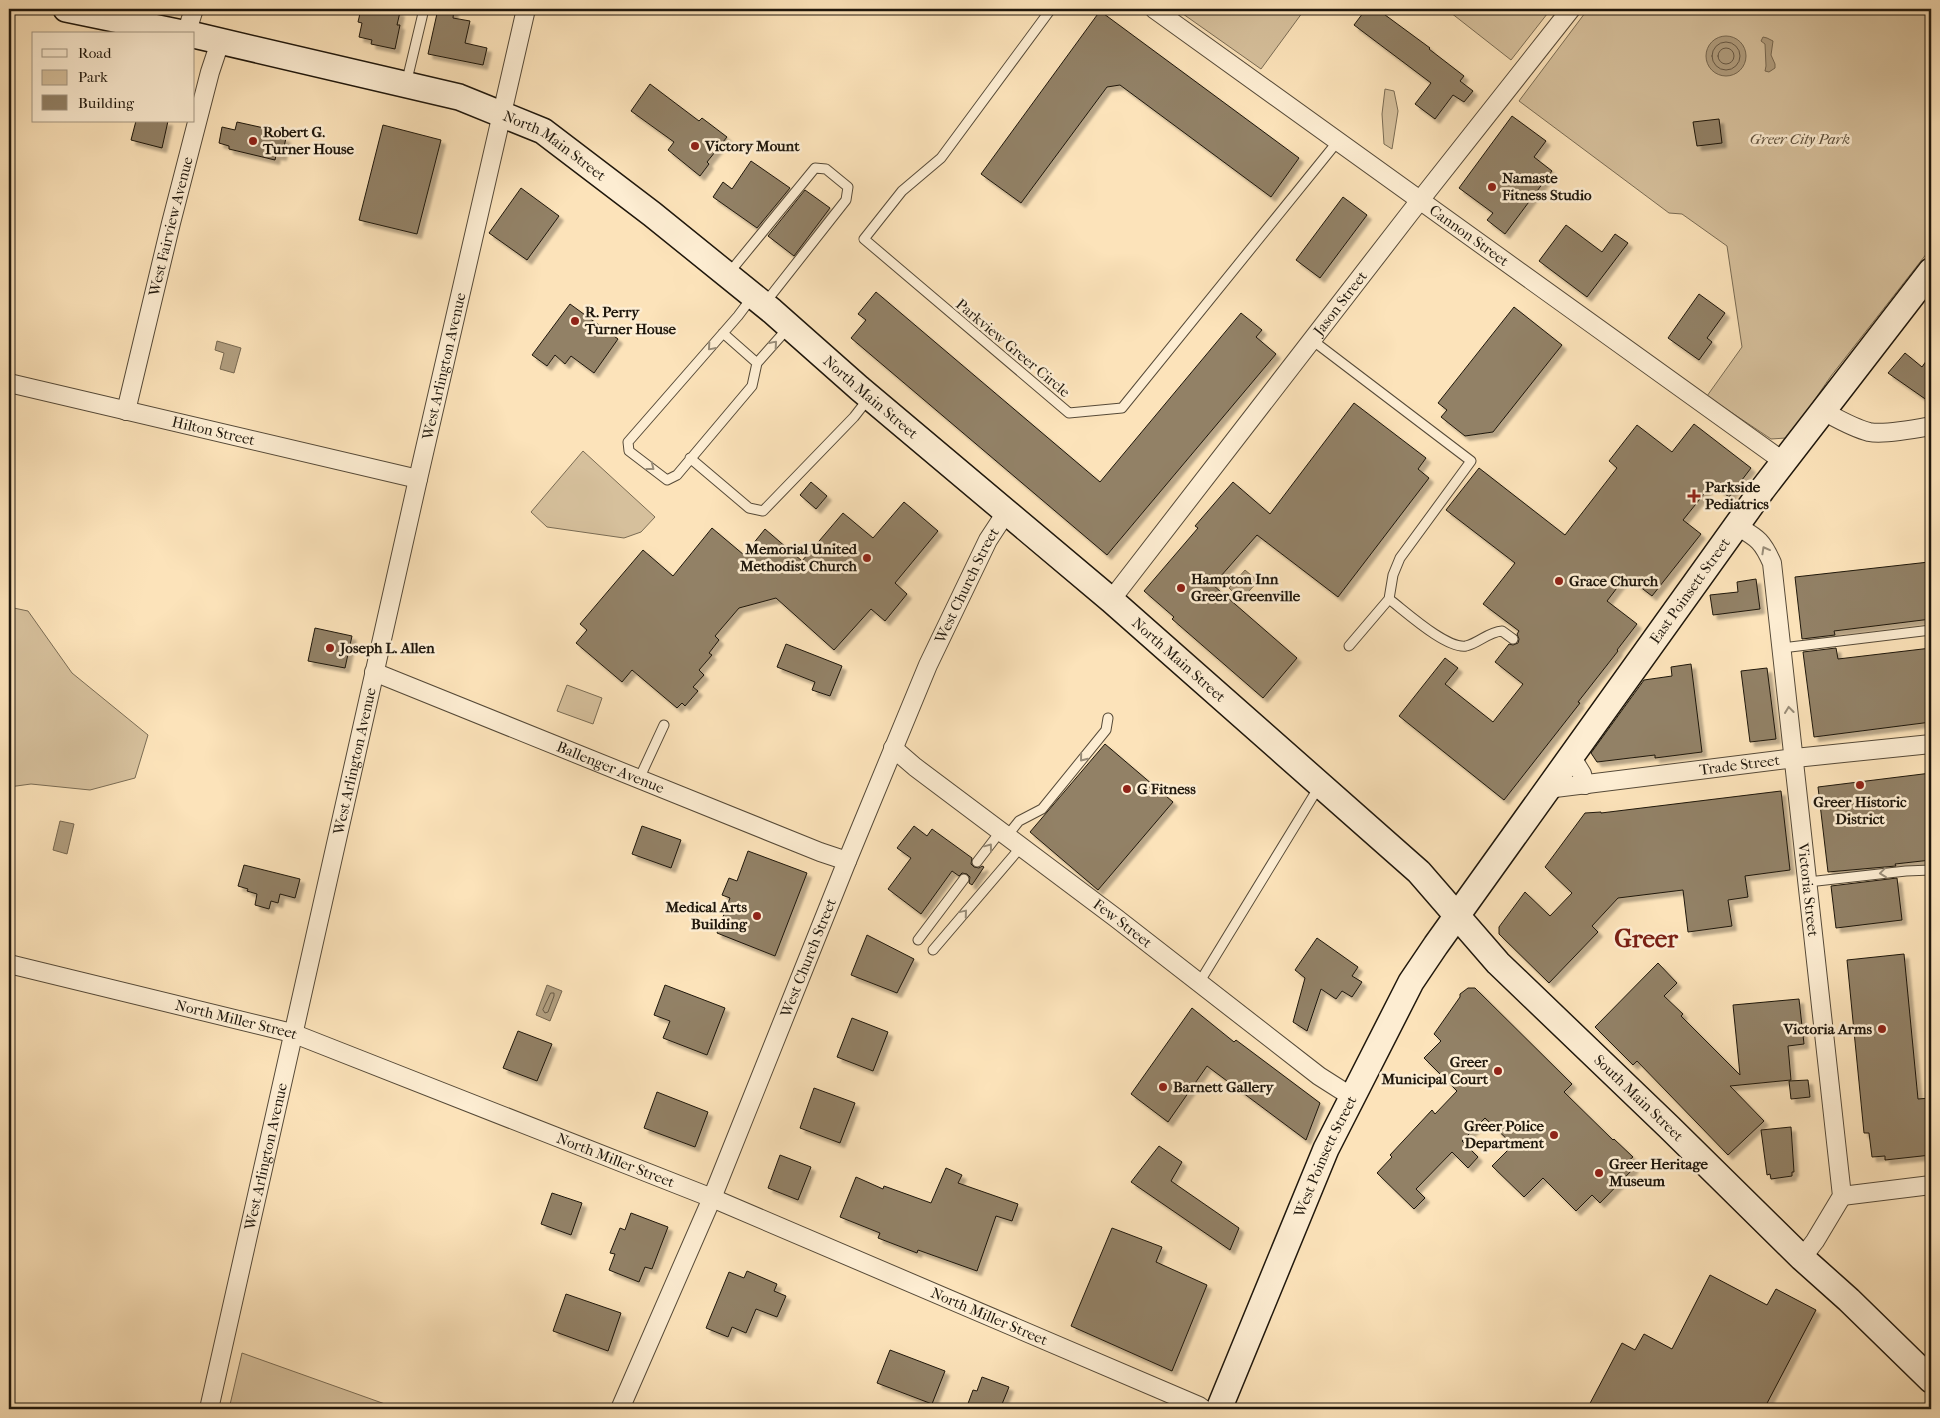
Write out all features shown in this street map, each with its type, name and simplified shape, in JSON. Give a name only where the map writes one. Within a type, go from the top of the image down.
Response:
[{"type":"main road","points":[[66,9],[176,32]]},
{"type":"main road","name":"North Main Street","points":[[195,36],[459,97],[543,131],[728,275],[870,397],[1008,511],[1418,872],[1457,916]]},
{"type":"main road","name":"East Poinsett Street","points":[[1457,916],[1784,462],[1931,271]]},
{"type":"main road","name":"West Poinsett Street","points":[[1219,1409],[1326,1149],[1411,982],[1457,916]]},
{"type":"main road","name":"South Main Street","points":[[1457,916],[1498,963],[1802,1258],[1849,1300],[1931,1380]]},
{"type":"street","points":[[187,32],[194,9]]},
{"type":"street","name":"West Arlington Avenue","points":[[209,1409],[292,1033],[526,9]]},
{"type":"street","name":"Cannon Street","points":[[1154,9],[1784,462]]},
{"type":"street","name":"Jason Street","points":[[1111,600],[1420,200],[1571,9]]},
{"type":"street","name":"West Fairview Avenue","points":[[126,411],[210,72],[220,42]]},
{"type":"street","name":"Hilton Street","points":[[9,383],[418,479]]},
{"type":"street","points":[[1823,411],[1848,425],[1871,432],[1911,430],[1931,426]]},
{"type":"street","name":"West Church Street","points":[[620,1409],[712,1198],[928,665],[988,540],[1008,511]]},
{"type":"street","name":"Victoria Street","points":[[1737,526],[1760,541],[1765,547],[1772,563],[1842,1196]]},
{"type":"street","name":"Ballenger Avenue","points":[[374,672],[820,852],[847,861]]},
{"type":"street","name":"Trade Street","points":[[1548,789],[1795,758],[1931,744]]},
{"type":"street","name":"Few Street","points":[[894,748],[915,767],[1199,982],[1319,1076],[1352,1097]]},
{"type":"street","points":[[1572,756],[1585,784]]},
{"type":"street","name":"North Miller Street","points":[[9,964],[292,1033],[712,1198],[1203,1409]]},
{"type":"street","points":[[1802,1258],[1815,1241],[1842,1196],[1931,1185]]},
{"type":"lane","points":[[406,84],[424,9]]},
{"type":"lane","name":"Parkview Greer Circle","points":[[1051,9],[941,158],[902,191],[864,239],[1069,413],[1122,408],[1338,141]]},
{"type":"lane","points":[[728,275],[815,168],[826,169],[848,187],[846,200],[758,300],[738,316],[628,442],[629,451],[666,480],[677,475],[752,386],[757,363],[789,326]]},
{"type":"lane","points":[[723,333],[757,363]]},
{"type":"lane","points":[[1312,340],[1471,461],[1400,558],[1393,575],[1389,600],[1349,646]]},
{"type":"lane","points":[[690,458],[748,508],[763,511],[854,417],[870,397]]},
{"type":"lane","points":[[1389,600],[1444,639],[1456,645],[1464,646],[1475,643],[1493,632],[1502,631],[1513,639]]},
{"type":"lane","points":[[1782,648],[1931,630]]},
{"type":"lane","points":[[933,950],[1024,817],[1037,814],[1042,810],[1106,730],[1108,718]]},
{"type":"lane","points":[[639,779],[664,725]]},
{"type":"lane","points":[[1199,982],[1320,785]]},
{"type":"lane","points":[[977,862],[1009,838]]},
{"type":"lane","points":[[1808,882],[1931,870]]},
{"type":"lane","points":[[918,940],[964,879]]},
{"type":"green space","points":[[1176,9],[1305,9],[1261,69]]},
{"type":"green space","points":[[1446,9],[1551,9],[1511,60]]},
{"type":"green space","name":"Greer City Park","points":[[1588,9],[1931,9],[1931,248],[1831,376],[1791,434],[1786,438],[1771,439],[1707,396],[1742,347],[1727,246],[1682,214],[1669,213],[1519,101]]},
{"type":"green space","points":[[1385,89],[1394,91],[1398,111],[1392,149],[1384,144],[1382,114]]},
{"type":"green space","points":[[583,451],[655,517],[641,532],[624,538],[547,527],[531,512]]},
{"type":"green space","points":[[9,607],[28,611],[72,673],[148,735],[135,778],[90,790],[31,784],[9,787]]},
{"type":"green space","points":[[567,685],[602,698],[593,724],[557,711]]},
{"type":"green space","points":[[242,1353],[399,1409],[229,1409]]},
{"type":"water","points":[[1726,36],[1740,42],[1746,56],[1740,70],[1726,76],[1712,70],[1706,56],[1712,42]]},
{"type":"water","points":[[1763,37],[1773,41],[1771,55],[1775,68],[1769,72],[1765,71],[1765,44],[1761,41]]},
{"type":"water","points":[[217,341],[241,348],[234,373],[220,369],[224,353],[215,350]]},
{"type":"water","points":[[1245,570],[1258,581],[1241,600],[1229,588]]},
{"type":"water","points":[[60,821],[74,824],[67,854],[53,850]]},
{"type":"water","points":[[547,985],[562,991],[550,1021],[536,1015]]},
{"type":"building","points":[[361,9],[397,9],[396,11],[400,12],[397,25],[400,25],[395,49],[371,44],[372,40],[359,37],[362,23],[358,22]]},
{"type":"building","points":[[438,9],[454,9],[453,18],[470,21],[465,43],[487,48],[483,65],[428,54]]},
{"type":"building","points":[[1366,9],[1377,9],[1464,76],[1460,81],[1473,91],[1464,102],[1453,95],[1435,119],[1415,104],[1431,83],[1354,25]]},
{"type":"building","points":[[1100,11],[1299,158],[1271,197],[1120,85],[1107,87],[1021,203],[981,174]]},
{"type":"building","points":[[650,84],[699,121],[702,118],[727,137],[707,162],[709,164],[700,176],[668,150],[674,142],[631,111]]},
{"type":"building","points":[[1512,116],[1546,141],[1534,157],[1552,171],[1505,234],[1487,220],[1493,213],[1459,188]]},
{"type":"building","points":[[1719,119],[1722,143],[1697,146],[1693,122]]},
{"type":"building","points":[[136,122],[168,122],[162,148],[131,140]]},
{"type":"building","name":"Robert G. Turner House","points":[[237,122],[273,130],[272,135],[286,138],[282,156],[276,155],[275,160],[229,149],[229,146],[219,143],[222,127],[235,130]]},
{"type":"building","points":[[383,125],[441,140],[417,234],[359,220]]},
{"type":"building","points":[[751,161],[790,188],[757,228],[713,197],[723,182],[732,189]]},
{"type":"building","points":[[521,188],[559,216],[527,260],[489,233]]},
{"type":"building","points":[[805,190],[830,208],[794,256],[768,236]]},
{"type":"building","points":[[1343,197],[1367,215],[1320,278],[1296,260]]},
{"type":"building","points":[[1566,225],[1602,252],[1615,234],[1628,243],[1587,297],[1539,261]]},
{"type":"building","points":[[876,292],[1100,482],[1241,313],[1262,330],[1256,337],[1276,354],[1107,555],[851,338],[866,320],[858,314]]},
{"type":"building","points":[[1699,294],[1725,313],[1707,338],[1712,342],[1699,360],[1668,338]]},
{"type":"building","name":"R. Perry Turner House","points":[[570,304],[618,339],[594,373],[571,356],[565,364],[555,355],[547,366],[532,355]]},
{"type":"building","points":[[1514,307],[1562,345],[1493,432],[1465,436],[1441,417],[1447,410],[1438,403]]},
{"type":"building","points":[[1905,353],[1922,367],[1931,354],[1931,403],[1888,373]]},
{"type":"building","points":[[1354,403],[1426,458],[1418,469],[1429,478],[1338,597],[1257,535],[1213,585],[1297,658],[1263,698],[1172,619],[1174,617],[1144,591],[1198,528],[1195,526],[1233,482],[1270,514]]},
{"type":"building","points":[[1694,424],[1751,468],[1729,497],[1712,484],[1683,520],[1701,534],[1652,596],[1626,576],[1607,601],[1637,624],[1578,702],[1580,703],[1504,800],[1399,716],[1445,658],[1458,668],[1445,684],[1493,722],[1523,684],[1495,662],[1509,644],[1518,643],[1517,634],[1519,631],[1483,604],[1515,563],[1446,510],[1479,468],[1565,535],[1617,468],[1609,461],[1637,425],[1672,452]]},
{"type":"building","points":[[811,482],[827,496],[816,509],[800,495]]},
{"type":"building","points":[[904,502],[938,531],[895,583],[907,594],[885,621],[871,609],[834,650],[776,598],[739,608],[715,636],[719,640],[709,653],[712,655],[699,670],[704,675],[693,687],[698,691],[685,706],[682,703],[677,708],[632,670],[622,682],[576,643],[587,630],[580,624],[643,550],[673,576],[712,528],[744,555],[765,529],[802,561],[843,513],[873,538]]},
{"type":"building","points":[[1929,562],[1931,619],[1834,631],[1835,635],[1802,639],[1795,577]]},
{"type":"building","points":[[1756,579],[1760,609],[1713,615],[1710,595],[1738,592],[1737,582]]},
{"type":"building","name":"Joseph L. Allen","points":[[315,628],[352,636],[345,668],[308,661]]},
{"type":"building","points":[[786,644],[842,666],[830,696],[812,690],[815,682],[777,667]]},
{"type":"building","points":[[1836,648],[1838,659],[1931,648],[1931,722],[1814,737],[1803,652]]},
{"type":"building","points":[[1691,664],[1702,752],[1655,758],[1655,755],[1597,762],[1591,753],[1644,680],[1672,676],[1671,667]]},
{"type":"building","points":[[1767,668],[1776,739],[1750,742],[1741,671]]},
{"type":"building","points":[[1105,744],[1173,802],[1098,890],[1030,832]]},
{"type":"building","points":[[1931,773],[1931,860],[1895,864],[1896,866],[1828,872],[1818,787]]},
{"type":"building","points":[[1781,791],[1790,870],[1745,876],[1748,897],[1728,900],[1732,926],[1688,932],[1683,890],[1618,898],[1592,926],[1598,932],[1549,983],[1499,934],[1499,927],[1525,892],[1550,916],[1572,893],[1545,867],[1585,813],[1601,813]]},
{"type":"building","points":[[642,826],[681,840],[671,868],[632,854]]},
{"type":"building","points":[[914,826],[927,836],[932,829],[972,858],[971,864],[974,867],[984,867],[972,885],[969,883],[970,877],[967,874],[962,873],[959,876],[952,871],[921,914],[888,889],[911,858],[897,848]]},
{"type":"building","name":"Medical Arts Building","points":[[748,851],[807,873],[775,956],[717,933],[730,898],[722,895],[729,878],[737,881]]},
{"type":"building","points":[[244,865],[300,879],[295,898],[280,894],[278,903],[271,901],[269,909],[255,905],[257,894],[238,886]]},
{"type":"building","points":[[1897,878],[1902,920],[1836,928],[1831,886]]},
{"type":"building","points":[[867,935],[914,959],[897,993],[851,975]]},
{"type":"building","points":[[1317,938],[1358,967],[1352,976],[1362,982],[1352,997],[1342,991],[1336,999],[1321,989],[1307,1031],[1293,1022],[1305,978],[1295,970]]},
{"type":"building","name":"Victoria Arms","points":[[1904,954],[1918,1099],[1931,1098],[1931,1155],[1885,1160],[1885,1156],[1872,1157],[1869,1133],[1864,1133],[1847,960]]},
{"type":"building","points":[[1658,963],[1677,983],[1664,996],[1683,1014],[1681,1016],[1740,1075],[1733,1005],[1799,999],[1804,1044],[1788,1046],[1791,1080],[1730,1086],[1764,1121],[1728,1155],[1637,1061],[1633,1065],[1595,1027]]},
{"type":"building","points":[[665,985],[725,1008],[707,1055],[663,1038],[670,1021],[654,1015]]},
{"type":"building","points":[[1468,988],[1475,988],[1572,1084],[1564,1092],[1633,1157],[1627,1162],[1634,1168],[1600,1203],[1592,1195],[1576,1211],[1543,1178],[1524,1197],[1492,1166],[1513,1145],[1485,1118],[1462,1141],[1478,1157],[1468,1168],[1452,1152],[1416,1189],[1425,1198],[1414,1209],[1377,1173],[1392,1157],[1390,1155],[1432,1110],[1435,1114],[1457,1091],[1424,1058],[1441,1041],[1434,1034],[1460,997],[1460,994]]},
{"type":"building","points":[[1192,1008],[1234,1042],[1236,1040],[1320,1103],[1306,1140],[1207,1066],[1168,1122],[1131,1094]]},
{"type":"building","points":[[852,1018],[888,1032],[873,1071],[837,1057]]},
{"type":"building","points":[[518,1031],[552,1044],[537,1081],[503,1068]]},
{"type":"building","points":[[1808,1080],[1810,1097],[1791,1099],[1789,1081]]},
{"type":"building","points":[[814,1088],[855,1103],[840,1143],[800,1128]]},
{"type":"building","points":[[657,1092],[708,1112],[695,1147],[644,1128]]},
{"type":"building","points":[[1791,1127],[1794,1172],[1792,1172],[1792,1176],[1771,1179],[1770,1174],[1767,1175],[1761,1130]]},
{"type":"building","points":[[1159,1146],[1182,1162],[1171,1181],[1239,1228],[1230,1250],[1131,1182]]},
{"type":"building","points":[[780,1155],[811,1167],[798,1200],[768,1188]]},
{"type":"building","points":[[946,1168],[962,1175],[958,1183],[1018,1204],[1012,1221],[996,1216],[977,1271],[918,1250],[917,1253],[878,1238],[880,1233],[840,1217],[856,1177],[883,1189],[884,1186],[931,1203]]},
{"type":"building","points":[[552,1193],[582,1203],[571,1235],[541,1224]]},
{"type":"building","points":[[631,1213],[668,1227],[652,1269],[645,1267],[639,1282],[609,1270],[615,1254],[610,1253],[620,1228],[625,1230]]},
{"type":"building","points":[[1112,1228],[1162,1247],[1156,1262],[1207,1285],[1172,1371],[1071,1326]]},
{"type":"building","points":[[747,1271],[777,1284],[774,1291],[786,1296],[777,1317],[756,1309],[746,1333],[732,1327],[728,1337],[706,1328],[729,1272],[744,1278]]},
{"type":"building","points":[[1710,1275],[1767,1305],[1776,1289],[1816,1310],[1764,1409],[1587,1409],[1622,1343],[1635,1350],[1644,1334],[1672,1349]]},
{"type":"building","points":[[566,1294],[621,1313],[608,1351],[553,1331]]},
{"type":"building","points":[[890,1350],[945,1371],[932,1404],[877,1383]]},
{"type":"building","points":[[982,1377],[1009,1387],[1000,1409],[966,1409],[973,1390],[977,1391]]},
{"type":"place","name":"Robert G. Turner House","points":[[253,141]]},
{"type":"place","name":"Victory Mount","points":[[695,146]]},
{"type":"place","name":"Namaste Fitness Studio","points":[[1492,187]]},
{"type":"place","name":"R. Perry Turner House","points":[[575,321]]},
{"type":"place","name":"Parkside Pediatrics","points":[[1694,496]]},
{"type":"place","name":"Memorial United Methodist Church","points":[[867,558]]},
{"type":"place","name":"Grace Church","points":[[1559,581]]},
{"type":"place","name":"Hampton Inn Greer Greenville","points":[[1181,588]]},
{"type":"place","name":"Joseph L. Allen","points":[[330,648]]},
{"type":"place","name":"Greer Historic District","points":[[1860,785]]},
{"type":"place","name":"G Fitness","points":[[1127,789]]},
{"type":"place","name":"Medical Arts Building","points":[[757,916]]},
{"type":"place","name":"Victoria Arms","points":[[1882,1029]]},
{"type":"place","name":"Greer Municipal Court","points":[[1498,1071]]},
{"type":"place","name":"Barnett Gallery","points":[[1163,1087]]},
{"type":"place","name":"Greer Police Department","points":[[1554,1135]]},
{"type":"place","name":"Greer Heritage Museum","points":[[1599,1173]]},
{"type":"district","name":"Greer","points":[[1646,938]]}]
